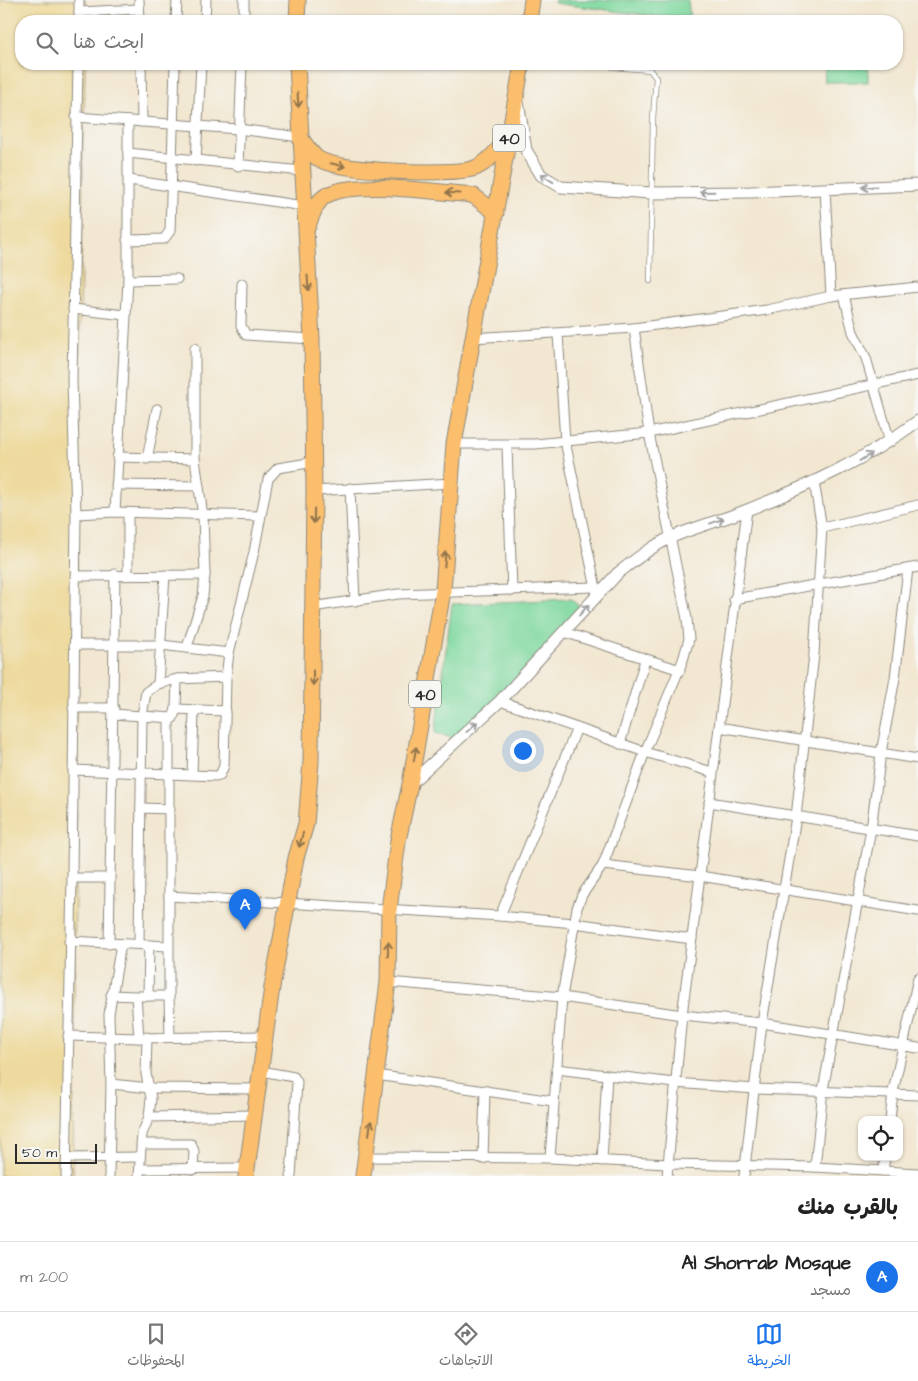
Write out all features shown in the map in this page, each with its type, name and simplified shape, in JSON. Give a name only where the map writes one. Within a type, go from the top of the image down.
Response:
[{"type":"highway","points":[[298,0],[298,15]]},
{"type":"highway","points":[[530,15],[532,0]]},
{"type":"highway","points":[[247,1172],[264,1036],[288,903],[307,815],[312,712],[314,462],[312,339],[297,70]]},
{"type":"highway","name":"40","points":[[363,1176],[388,982],[389,910],[398,842],[410,784],[443,591],[454,444],[521,70]]},
{"type":"highway","points":[[300,137],[318,159],[338,165],[442,173],[474,169],[487,160],[510,137]]},
{"type":"highway","points":[[305,235],[314,209],[326,195],[357,188],[464,194],[474,196],[496,213]]},
{"type":"street","points":[[79,0],[79,15]]},
{"type":"street","points":[[176,15],[177,0]]},
{"type":"street","points":[[205,15],[206,0]]},
{"type":"street","points":[[244,0],[244,15]]},
{"type":"street","points":[[84,15],[139,5]]},
{"type":"street","points":[[66,1176],[76,514],[72,380],[78,70]]},
{"type":"street","points":[[141,70],[142,122]]},
{"type":"street","points":[[128,240],[158,239],[167,236],[172,186],[171,157],[174,124],[175,70]]},
{"type":"street","points":[[196,161],[201,70]]},
{"type":"street","points":[[238,166],[242,70]]},
{"type":"street","points":[[517,97],[526,150],[541,175],[561,187],[651,193],[918,185]]},
{"type":"street","points":[[76,118],[238,129],[300,137]]},
{"type":"street","points":[[116,512],[128,280],[128,121]]},
{"type":"street","points":[[128,153],[238,166],[302,171]]},
{"type":"street","points":[[128,180],[304,206]]},
{"type":"street","points":[[825,189],[831,296]]},
{"type":"street","points":[[128,280],[177,279]]},
{"type":"street","points":[[242,284],[240,326],[246,335],[312,339]]},
{"type":"street","points":[[472,338],[634,328],[759,311],[831,296],[918,287]]},
{"type":"street","points":[[844,295],[853,332],[866,358],[890,442]]},
{"type":"street","points":[[74,309],[125,315]]},
{"type":"street","points":[[550,1158],[562,997],[574,923],[582,895],[603,865],[646,752],[680,670],[690,634],[649,433],[634,328]]},
{"type":"street","points":[[558,334],[565,441],[596,591]]},
{"type":"street","points":[[187,647],[203,596],[205,575],[203,516],[195,459],[195,348]]},
{"type":"street","points":[[454,444],[507,446],[649,433],[918,375]]},
{"type":"street","points":[[147,459],[157,409]]},
{"type":"street","points":[[410,784],[500,700],[564,632],[596,591],[618,573],[670,538],[747,510],[854,464],[890,442],[918,421]]},
{"type":"street","points":[[507,446],[512,591]]},
{"type":"street","points":[[118,457],[195,459]]},
{"type":"street","points":[[72,770],[216,776],[223,771],[226,677],[229,653],[252,561],[268,479],[272,472],[284,466],[314,462]]},
{"type":"street","points":[[744,1176],[762,1023],[796,817],[814,654],[822,528],[814,482]]},
{"type":"street","points":[[314,491],[452,483]]},
{"type":"street","points":[[116,485],[199,486]]},
{"type":"street","points":[[350,488],[355,600]]},
{"type":"street","points":[[822,528],[918,505]]},
{"type":"street","points":[[667,1176],[682,1016],[734,599],[747,510]]},
{"type":"street","points":[[76,514],[116,512],[203,516],[260,516]]},
{"type":"street","points":[[128,513],[128,574]]},
{"type":"street","points":[[734,599],[918,567]]},
{"type":"street","points":[[815,1166],[823,1090],[871,829],[880,753],[895,678],[908,569]]},
{"type":"street","points":[[75,576],[115,574],[205,575]]},
{"type":"street","points":[[109,944],[110,772],[115,574]]},
{"type":"street","points":[[158,684],[165,575]]},
{"type":"street","points":[[312,607],[398,594],[443,591],[596,591]]},
{"type":"street","points":[[564,632],[680,670]]},
{"type":"street","points":[[74,645],[114,643],[160,645],[229,653]]},
{"type":"street","points":[[620,744],[645,660]]},
{"type":"street","points":[[139,944],[140,773],[142,716],[146,692],[158,684],[177,679],[226,677]]},
{"type":"street","points":[[73,708],[174,718],[177,679]]},
{"type":"street","points":[[500,700],[620,744],[712,772]]},
{"type":"street","points":[[176,709],[226,711]]},
{"type":"street","points":[[192,775],[194,711]]},
{"type":"street","points":[[169,718],[168,946],[170,1037]]},
{"type":"street","points":[[718,727],[804,739],[918,759]]},
{"type":"street","points":[[500,916],[576,728]]},
{"type":"street","points":[[709,802],[918,836]]},
{"type":"street","points":[[141,808],[170,809]]},
{"type":"street","points":[[603,865],[700,876],[918,911]]},
{"type":"street","points":[[72,878],[109,878]]},
{"type":"street","points":[[169,896],[500,916],[574,923],[692,939]]},
{"type":"street","points":[[69,941],[168,946]]},
{"type":"street","points":[[109,1176],[111,1084],[109,1037],[111,995],[121,944]]},
{"type":"street","points":[[148,996],[149,945]]},
{"type":"street","points":[[890,1116],[893,1092],[918,978]]},
{"type":"street","points":[[388,982],[562,997],[682,1016],[762,1023],[918,1048]]},
{"type":"street","points":[[111,995],[169,996]]},
{"type":"street","points":[[136,996],[143,1038],[146,1074],[150,1088],[148,1116],[141,1144],[140,1172],[193,1170],[247,1172]]},
{"type":"street","points":[[68,1036],[143,1038],[264,1036]]},
{"type":"street","points":[[556,1069],[676,1083],[755,1089],[893,1092],[918,1095]]},
{"type":"street","points":[[261,1071],[296,1079],[291,1176]]},
{"type":"street","points":[[376,1075],[553,1101]]},
{"type":"street","points":[[602,1161],[608,1075]]},
{"type":"street","points":[[111,1084],[150,1088],[258,1089]]},
{"type":"street","points":[[482,1159],[485,1090]]},
{"type":"street","points":[[148,1116],[254,1115]]},
{"type":"street","points":[[141,1144],[191,1144],[194,1151],[193,1170]]},
{"type":"street","points":[[67,1158],[140,1157]]},
{"type":"street","points":[[366,1157],[550,1158],[668,1164],[815,1166],[918,1173]]},
{"type":"street","points":[[883,1171],[884,1161]]},
{"type":"lane","points":[[650,70],[656,78],[651,193],[650,281]]},
{"type":"green space","points":[[555,0],[688,0],[689,15],[645,15],[554,3]]},
{"type":"green space","points":[[824,70],[868,70],[868,82],[825,82]]},
{"type":"green space","points":[[571,599],[581,608],[459,740],[435,733],[452,604]]},
{"type":"sand","points":[[0,0],[85,0],[85,15],[15,15],[15,70],[85,70],[78,417],[73,1176],[0,1176]]},
{"type":"place","name":"Al Shorrab Mosque","points":[[245,930]]}]
